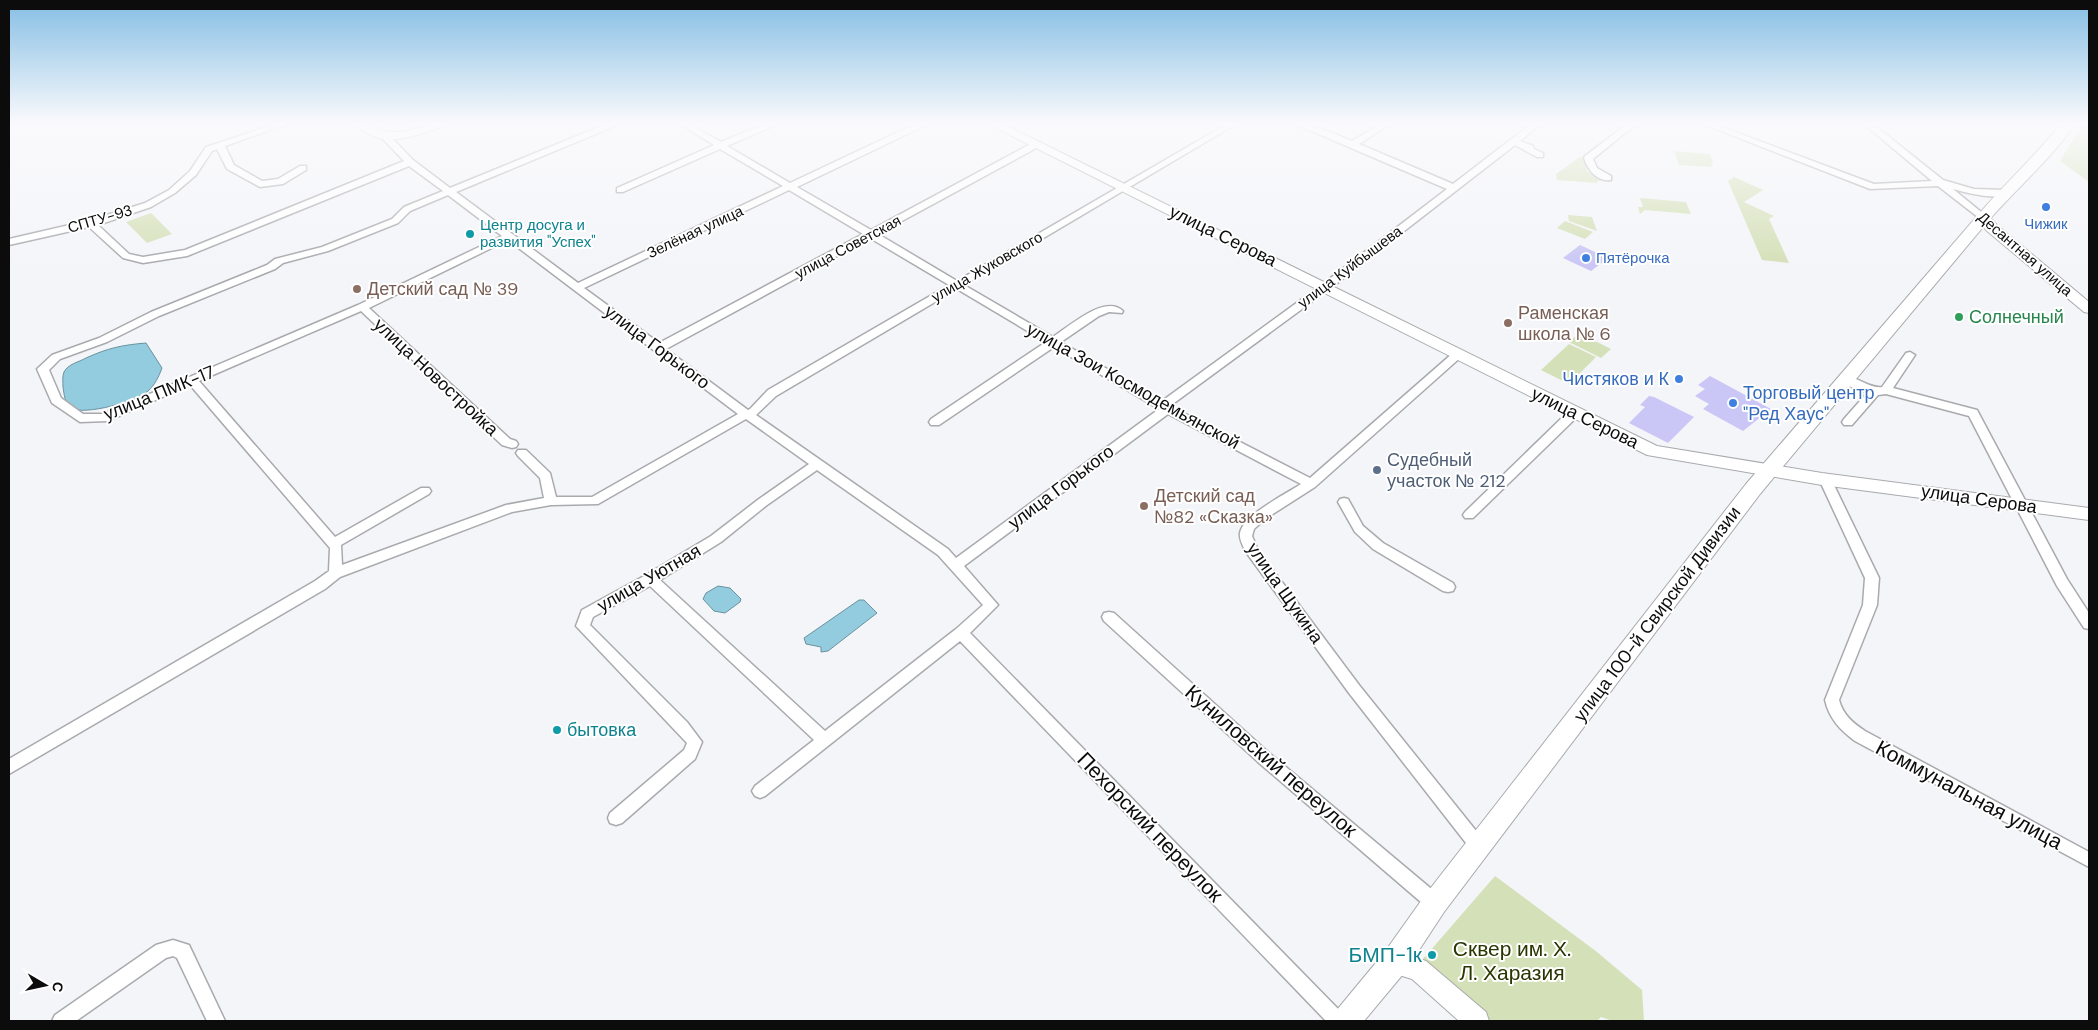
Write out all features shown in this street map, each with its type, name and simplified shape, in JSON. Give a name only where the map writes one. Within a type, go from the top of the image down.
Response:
[{"type":"main road","name":"улица 100-й Свирской Дивизии","points":[[1346,1021],[1394,963],[1435,903],[1768,470],[1983,218],[2027,172]]},
{"type":"street","name":"СПТУ-93","points":[[9,242],[120,216],[156,201],[186,182],[194,172]]},
{"type":"street","points":[[239,172],[260,184],[280,182],[296,172]]},
{"type":"street","points":[[92,224],[126,256],[136,259],[150,259],[187,253],[385,172]]},
{"type":"street","name":"улица Горького","points":[[423,172],[746,414],[943,552],[991,605],[961,633]]},
{"type":"street","points":[[449,192],[497,172]]},
{"type":"street","points":[[620,190],[660,172]]},
{"type":"street","name":"улица Зои Космодемьянской","points":[[767,172],[1164,407],[1311,484]]},
{"type":"street","name":"Зелёная улица","points":[[578,288],[819,172]]},
{"type":"street","name":"улица Советская","points":[[659,348],[986,172]]},
{"type":"street","name":"улица Серова","points":[[1094,172],[1457,355],[1653,451],[1825,479],[2089,514]]},
{"type":"street","name":"улица Жуковского","points":[[9,767],[320,585],[335,573],[510,508],[551,501],[594,501],[746,414],[754,412],[772,394],[1150,172]]},
{"type":"street","points":[[1418,172],[1447,184],[1453,189]]},
{"type":"street","name":"улица Куйбышева","points":[[1164,407],[1325,287],[1474,172]]},
{"type":"street","points":[[1597,172],[1608,178]]},
{"type":"street","points":[[1833,172],[1872,187],[1942,183],[1973,192],[2005,193]]},
{"type":"street","name":"Десантная улица","points":[[1928,172],[2089,309]]},
{"type":"street","name":"улица ПМК-17","points":[[449,192],[407,209],[395,221],[325,248],[279,261],[271,268],[148,317],[103,340],[56,357],[43,369],[56,400],[80,418],[104,418],[362,307],[510,236]]},
{"type":"street","name":"улица Новостройка","points":[[362,307],[506,442],[512,444]]},
{"type":"street","points":[[935,422],[1102,311],[1108,308],[1118,312]]},
{"type":"street","name":"улица Щукина","points":[[1457,355],[1311,484],[1261,516],[1248,527],[1246,536],[1252,552],[1354,689],[1479,846]]},
{"type":"street","points":[[1845,380],[1874,392],[1886,390],[1910,355]]},
{"type":"street","points":[[192,380],[336,547],[335,573]]},
{"type":"street","name":"улица Серова","points":[[1886,390],[1973,412],[2062,582],[2089,624]]},
{"type":"street","points":[[1848,422],[1874,392]]},
{"type":"street","name":"улица Горького","points":[[956,565],[1164,407]]},
{"type":"street","points":[[1469,515],[1575,412]]},
{"type":"street","points":[[522,453],[546,476],[551,501]]},
{"type":"street","name":"улица Уютная","points":[[616,818],[690,754],[695,742],[682,726],[583,626],[587,614],[651,579],[716,539],[763,502],[818,463]]},
{"type":"street","name":"Коммунальная улица","points":[[1825,479],[1872,578],[1870,605],[1832,700],[1834,710],[1849,729],[2089,860]]},
{"type":"street","points":[[333,544],[425,492]]},
{"type":"street","points":[[1344,502],[1359,529],[1378,546],[1448,588]]},
{"type":"street","points":[[651,579],[826,742]]},
{"type":"street","name":"Куниловский переулок","points":[[1109,617],[1263,757],[1435,903]]},
{"type":"street","points":[[760,791],[826,742],[961,633]]},
{"type":"street","name":"Пехорский переулок","points":[[961,633],[1338,1021]]},
{"type":"street","points":[[61,1021],[162,951],[173,948],[183,951],[216,1021]]},
{"type":"street","points":[[1394,963],[1418,969],[1477,1021]]},
{"type":"green space","points":[[1559,172],[1588,172],[1601,181],[1597,181],[1597,183],[1557,180],[1556,174]]},
{"type":"green space","points":[[2075,172],[2089,172],[2089,182]]},
{"type":"green space","points":[[1734,177],[1763,190],[1744,202],[1774,216],[1769,219],[1789,263],[1762,260],[1728,181]]},
{"type":"green space","points":[[1640,198],[1686,202],[1691,214],[1645,210],[1640,214],[1638,207],[1643,207]]},
{"type":"green space","points":[[151,213],[172,234],[147,243],[126,222]]},
{"type":"green space","points":[[1568,215],[1592,217],[1597,231],[1569,221]]},
{"type":"green space","points":[[1565,221],[1593,232],[1585,239],[1557,228]]},
{"type":"green space","points":[[1579,333],[1611,349],[1601,358],[1569,342]]},
{"type":"green space","points":[[1569,344],[1596,357],[1569,384],[1541,370]]},
{"type":"green space","name":"Сквер им. Х. Л. Харазия","points":[[1495,876],[1597,952],[1642,990],[1644,1021],[1613,1021],[1601,1017],[1597,1021],[1490,1021],[1423,959]]},
{"type":"water","points":[[146,343],[162,368],[155,383],[148,391],[123,403],[98,409],[78,410],[69,406],[64,396],[63,387],[64,372],[68,367],[108,349]]},
{"type":"water","points":[[718,586],[730,588],[741,599],[740,602],[725,613],[714,611],[703,599],[706,593]]},
{"type":"water","points":[[859,600],[864,600],[877,613],[828,651],[821,652],[821,647],[806,644],[804,638]]},
{"type":"building","name":"Пятёрочка","points":[[1580,245],[1608,258],[1591,271],[1563,258]]},
{"type":"building","name":"Торговый центр \"Ред Хаус\"","points":[[1710,376],[1771,409],[1743,431],[1703,409],[1709,404],[1695,396],[1705,389],[1698,385]]},
{"type":"building","points":[[1649,396],[1694,417],[1668,443],[1629,423],[1645,407],[1640,405]]},
{"type":"place","name":"Чижик","points":[[2046,207]]},
{"type":"place","name":"Центр досуга и развития \"Успех\"","points":[[470,234]]},
{"type":"place","name":"Пятёрочка","points":[[1586,258]]},
{"type":"place","name":"Детский сад № 39","points":[[357,289]]},
{"type":"place","name":"Солнечный","points":[[1959,317]]},
{"type":"place","name":"Раменская школа № 6","points":[[1508,323]]},
{"type":"place","name":"Чистяков и К","points":[[1679,379]]},
{"type":"place","name":"Торговый центр \"Ред Хаус\"","points":[[1733,403]]},
{"type":"place","name":"Судебный участок № 212","points":[[1377,470]]},
{"type":"place","name":"Детский сад №82 «Сказка»","points":[[1144,506]]},
{"type":"place","name":"бытовка","points":[[557,730]]},
{"type":"place","name":"БМП-1к","points":[[1432,955]]}]
